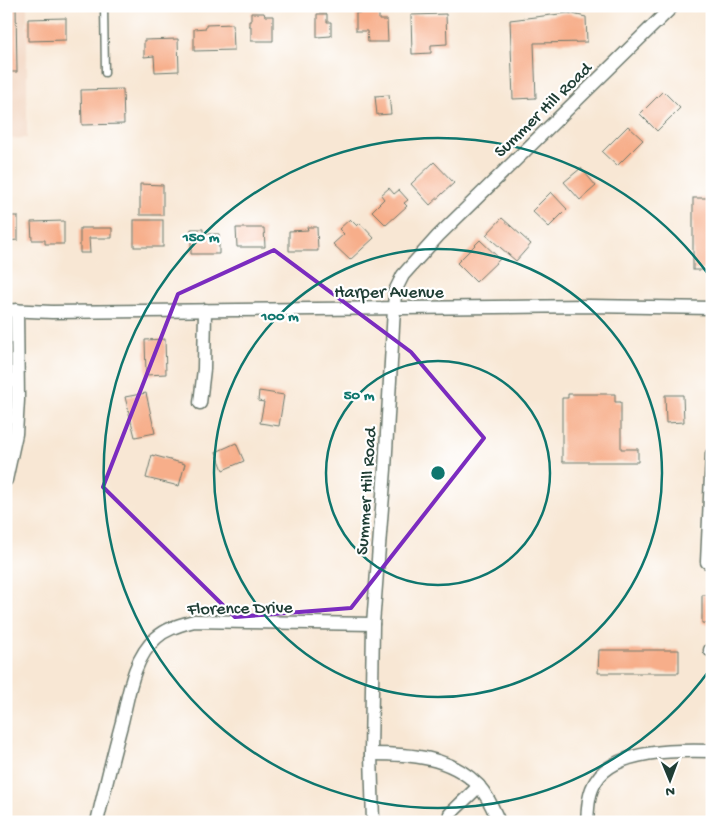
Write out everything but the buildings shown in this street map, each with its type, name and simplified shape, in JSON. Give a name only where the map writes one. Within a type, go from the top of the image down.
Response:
[{"type":"street","name":"Summer Hill Road","points":[[373,822],[371,754],[373,624],[395,291],[403,275],[432,242],[673,6]]},
{"type":"street","name":"Harper Avenue","points":[[11,310],[52,312],[589,306],[712,308]]},
{"type":"street","points":[[6,480],[16,434],[18,400],[11,310]]},
{"type":"street","points":[[200,403],[204,370],[205,310]]},
{"type":"street","points":[[707,562],[712,454]]},
{"type":"street","name":"Florence Drive","points":[[98,822],[113,754],[135,670],[144,653],[156,638],[172,627],[194,621],[373,624]]},
{"type":"street","points":[[587,822],[589,796],[596,780],[610,766],[644,754],[712,751]]},
{"type":"street","points":[[371,754],[400,754],[433,759],[450,765],[465,774],[479,786],[500,822]]},
{"type":"street","points":[[449,822],[450,814],[479,786]]},
{"type":"lane","points":[[104,6],[105,72]]},
{"type":"highlighted area","points":[[274,250],[411,352],[484,438],[351,608],[235,617],[103,487],[178,294]]},
{"type":"shaded area","points":[[6,6],[27,6],[27,138],[6,139]]}]
